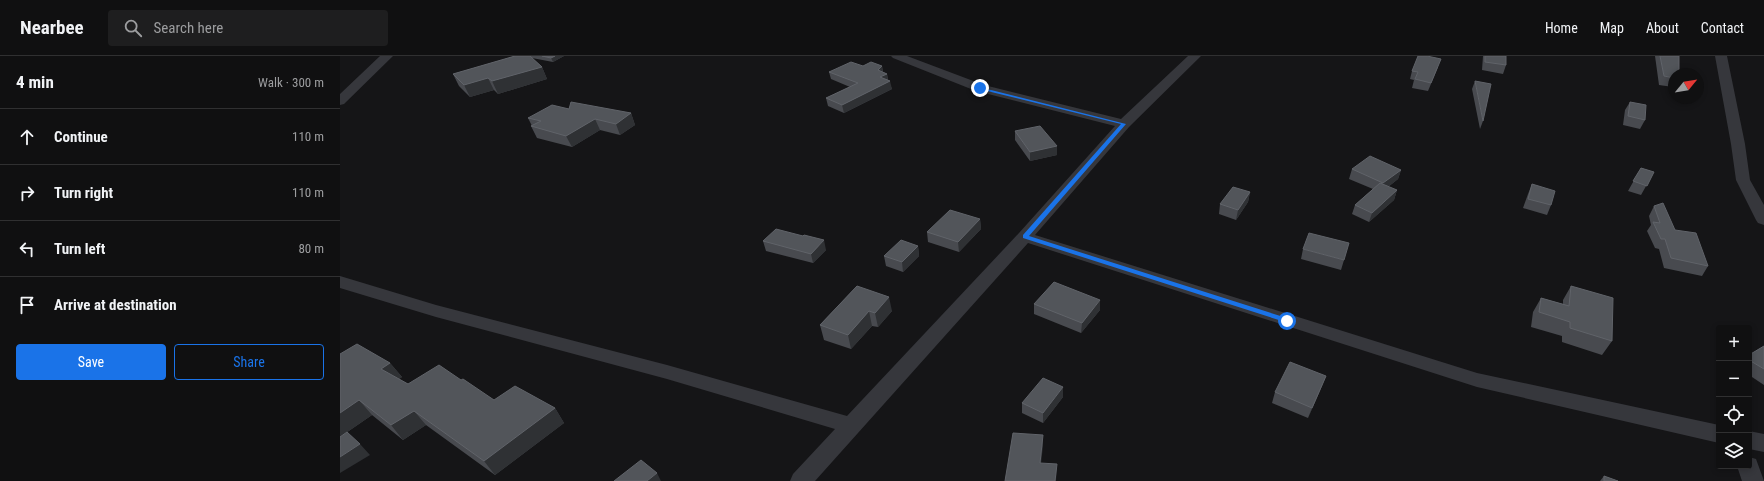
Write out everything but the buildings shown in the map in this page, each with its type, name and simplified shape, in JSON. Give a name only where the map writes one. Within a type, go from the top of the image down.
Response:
[{"type":"street","points":[[340,101],[387,56]]},
{"type":"street","points":[[897,56],[980,88],[1124,124]]},
{"type":"street","points":[[801,481],[1025,237],[1124,124],[1195,56]]},
{"type":"street","points":[[1721,56],[1738,144],[1743,180],[1764,220]]},
{"type":"street","points":[[1025,237],[1477,380],[1716,433]]},
{"type":"street","points":[[340,282],[414,305],[682,376],[851,425]]},
{"type":"street","points":[[1752,441],[1764,443]]},
{"type":"street","points":[[1749,469],[1753,481]]},
{"type":"route","points":[[980,88],[1124,124],[1025,237],[1287,321]]}]
